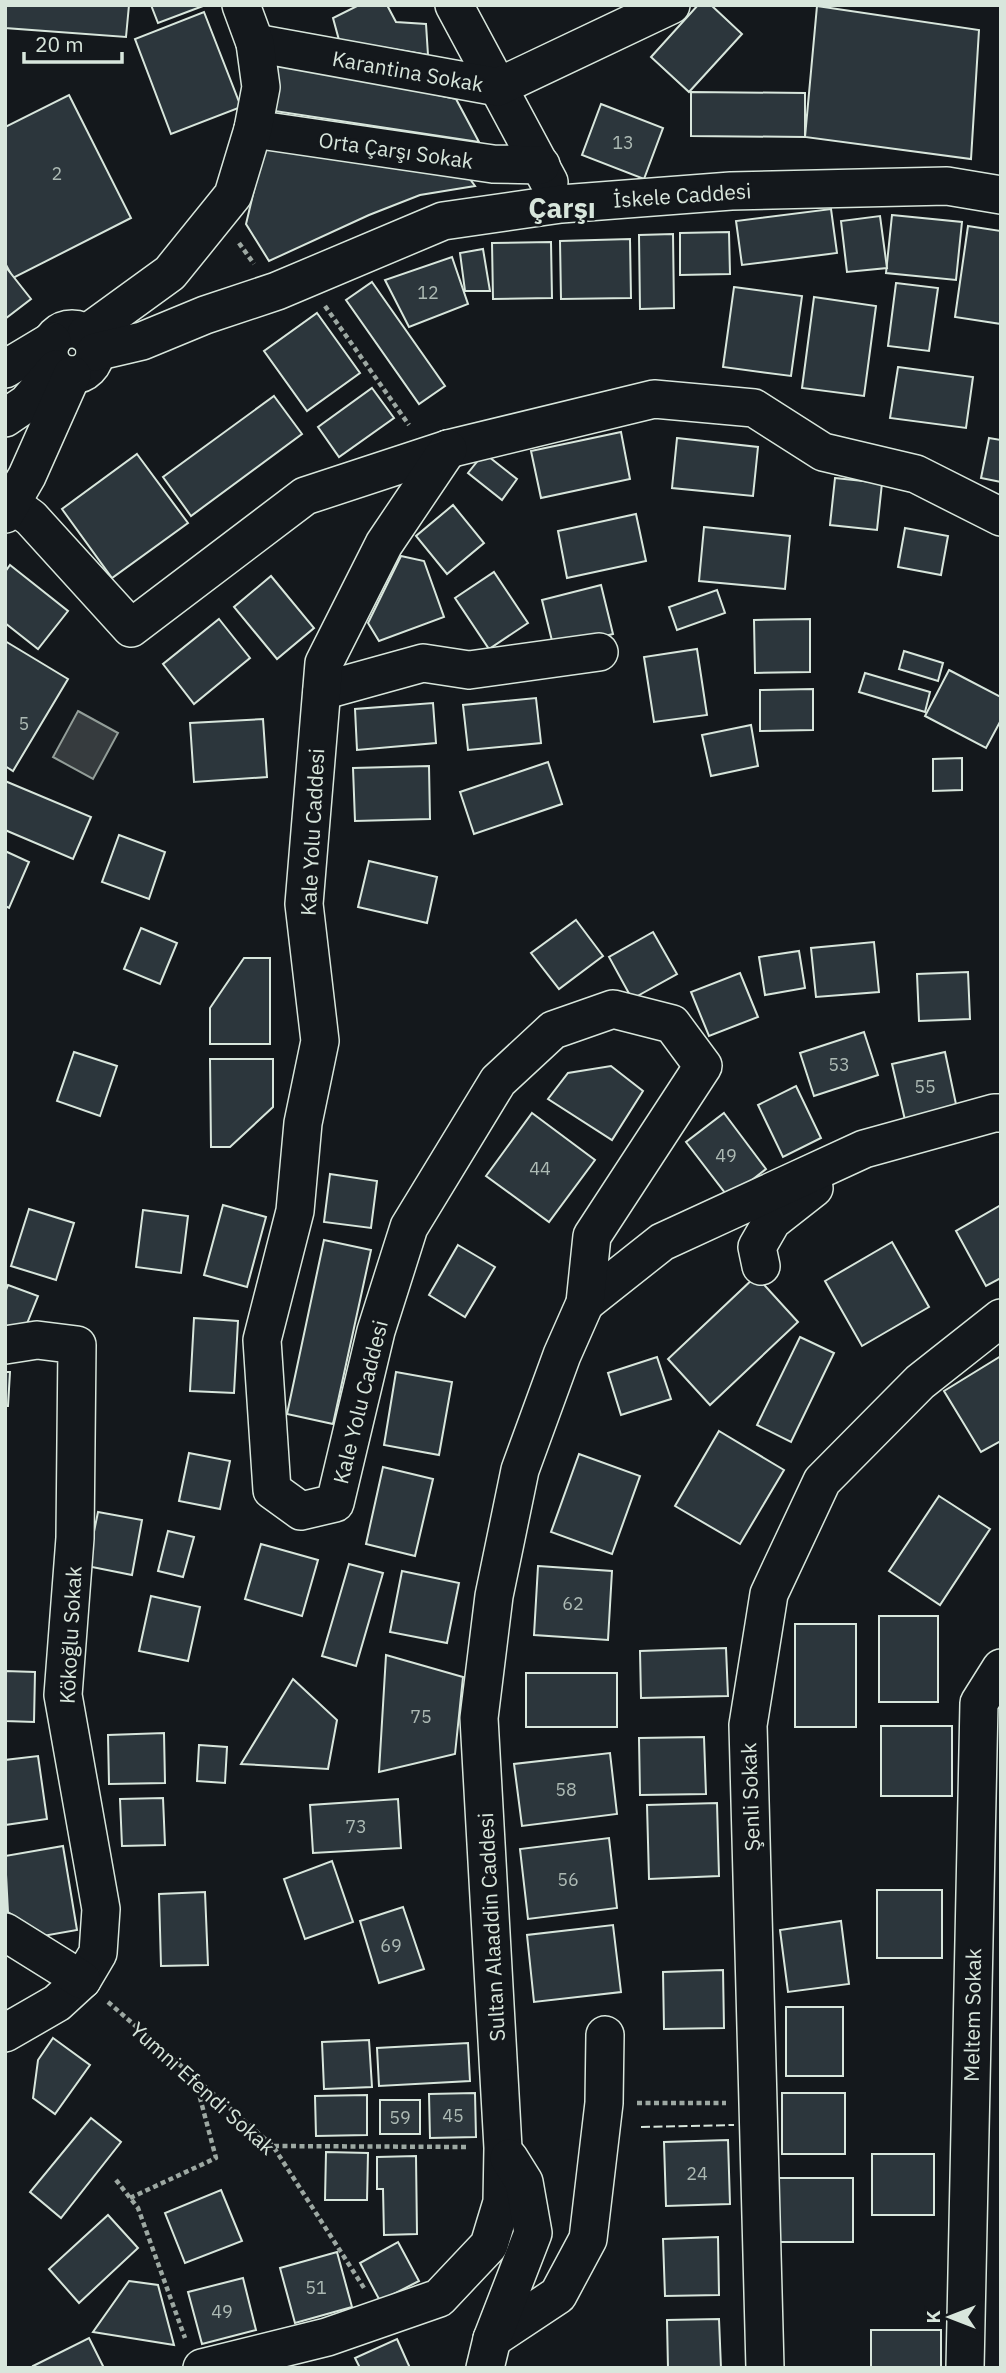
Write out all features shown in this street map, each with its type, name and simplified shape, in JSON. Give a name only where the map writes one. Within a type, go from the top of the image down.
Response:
[{"type":"street","points":[[454,5],[561,204]]},
{"type":"street","name":"Karantina Sokak","points":[[255,43],[498,87],[671,5]]},
{"type":"street","points":[[5,418],[27,404],[72,354],[170,273],[233,195],[253,129],[261,87],[255,43],[242,6]]},
{"type":"street","name":"Orta Çarşı Sokak","points":[[253,129],[493,164],[541,165]]},
{"type":"street","name":"İskele Caddesi","points":[[72,354],[164,333],[205,315],[277,291],[443,221],[561,204],[731,191],[947,186],[1001,195]]},
{"type":"street","points":[[5,369],[72,354]]},
{"type":"street","points":[[72,354],[8,509],[31,518],[131,628],[305,496],[439,452],[654,399],[754,408],[823,452],[916,474],[1001,517]]},
{"type":"street","name":"Kale Yolu Caddesi","points":[[439,452],[384,544],[324,663],[304,904],[320,1041],[303,1123],[295,1211],[262,1340],[272,1490],[301,1511],[335,1503],[376,1331],[410,1227],[498,1081],[553,1030],[613,1009],[672,1024],[703,1066],[592,1236],[586,1303]]},
{"type":"street","points":[[322,691],[423,663],[469,670],[599,652]]},
{"type":"street","points":[[586,1303],[662,1242],[864,1149],[994,1112],[1001,1113]]},
{"type":"street","points":[[761,1266],[757,1247],[772,1221],[864,1149]]},
{"type":"street","name":"Sultan Alaaddin Caddesi","points":[[195,2356],[327,2337],[439,2298],[489,2245],[502,2202],[487,2148],[479,1718],[494,1596],[520,1470],[562,1355],[586,1303]]},
{"type":"street","name":"Şenli Sokak","points":[[765,2368],[748,1725],[769,1594],[822,1481],[919,1382],[1001,1318]]},
{"type":"street","name":"Kökoğlu Sokak","points":[[5,1345],[37,1340],[77,1345],[75,1538],[63,1695],[101,1909],[98,1953],[82,1980],[57,2003],[5,2033]]},
{"type":"street","name":"Meltem Sokak","points":[[965,2368],[979,1703],[1001,1668]]},
{"type":"street","points":[[5,1932],[82,1980]]},
{"type":"street","points":[[488,2353],[558,2295],[588,2239],[604,2103],[605,2035]]},
{"type":"street","points":[[487,2148],[523,2182],[533,2233],[488,2353]]},
{"type":"path","points":[[236,238],[260,273]]},
{"type":"path","points":[[323,302],[439,452]]},
{"type":"path","name":"Yumni Efendi Sokak","points":[[82,1980],[273,2146],[383,2318]]},
{"type":"path","points":[[130,2198],[216,2158],[195,2078]]},
{"type":"path","points":[[628,2103],[736,2104]]},
{"type":"path","points":[[273,2146],[487,2148]]},
{"type":"path","points":[[116,2180],[138,2208],[195,2356]]},
{"type":"shaded area","points":[[78,711],[118,733],[93,779],[53,757]]},
{"type":"building","points":[[5,5],[129,5],[126,37],[5,28]]},
{"type":"building","points":[[151,5],[203,5],[203,6],[158,23]]},
{"type":"building","points":[[359,5],[387,5],[396,22],[426,24],[428,55],[339,40],[333,18]]},
{"type":"building","points":[[698,5],[711,5],[742,34],[689,92],[651,57]]},
{"type":"building","points":[[817,6],[979,30],[971,159],[805,137]]},
{"type":"building","points":[[204,12],[241,107],[171,134],[135,39]]},
{"type":"building","points":[[278,60],[456,99],[479,142],[268,110]]},
{"type":"building","points":[[691,92],[805,93],[805,137],[691,136]]},
{"type":"building","points":[[69,95],[131,218],[13,278],[5,263],[5,127]]},
{"type":"building","points":[[601,104],[663,128],[644,179],[582,155]]},
{"type":"building","points":[[265,144],[464,171],[475,186],[420,195],[269,261],[246,224]]},
{"type":"building","points":[[831,209],[837,253],[742,265],[736,221]]},
{"type":"building","points":[[892,215],[962,222],[956,280],[886,273]]},
{"type":"building","points":[[880,216],[887,268],[847,272],[841,221]]},
{"type":"building","points":[[968,226],[1001,231],[1001,324],[955,317]]},
{"type":"building","points":[[729,232],[730,274],[680,275],[680,233]]},
{"type":"building","points":[[673,234],[674,308],[640,309],[639,235]]},
{"type":"building","points":[[630,239],[631,298],[561,299],[560,241]]},
{"type":"building","points":[[551,242],[552,298],[493,299],[492,243]]},
{"type":"building","points":[[483,249],[490,291],[465,291],[460,253]]},
{"type":"building","points":[[452,257],[468,304],[409,327],[385,280]]},
{"type":"building","points":[[5,266],[31,299],[5,319]]},
{"type":"building","points":[[372,282],[445,386],[419,404],[346,300]]},
{"type":"building","points":[[896,283],[938,288],[929,351],[888,346]]},
{"type":"building","points":[[734,287],[802,296],[791,376],[723,367]]},
{"type":"building","points":[[814,297],[876,306],[864,396],[802,388]]},
{"type":"building","points":[[317,313],[360,373],[307,411],[264,351]]},
{"type":"building","points":[[898,367],[973,377],[966,428],[890,418]]},
{"type":"building","points":[[372,388],[394,418],[339,457],[318,427]]},
{"type":"building","points":[[274,396],[302,434],[191,516],[163,477]]},
{"type":"building","points":[[621,432],[630,479],[541,498],[531,451]]},
{"type":"building","points":[[677,438],[758,447],[753,496],[672,488]]},
{"type":"building","points":[[989,438],[1001,440],[1001,482],[981,478]]},
{"type":"building","points":[[484,453],[517,479],[502,500],[468,473]]},
{"type":"building","points":[[137,454],[188,523],[112,578],[62,509]]},
{"type":"building","points":[[835,478],[882,483],[877,530],[830,525]]},
{"type":"building","points":[[453,505],[484,543],[447,574],[416,536]]},
{"type":"building","points":[[636,514],[646,561],[567,578],[558,531]]},
{"type":"building","points":[[704,527],[790,536],[785,589],[699,581]]},
{"type":"building","points":[[905,528],[948,536],[941,575],[898,567]]},
{"type":"building","points":[[401,556],[424,561],[444,617],[379,641],[368,623]]},
{"type":"building","points":[[10,565],[68,611],[38,649],[5,623],[5,572]]},
{"type":"building","points":[[494,572],[528,623],[489,649],[455,598]]},
{"type":"building","points":[[271,576],[314,628],[277,659],[234,607]]},
{"type":"building","points":[[601,585],[613,634],[554,649],[542,600]]},
{"type":"building","points":[[717,590],[725,613],[677,630],[669,607]]},
{"type":"building","points":[[219,619],[250,658],[194,704],[163,664]]},
{"type":"building","points":[[810,619],[810,672],[755,673],[754,620]]},
{"type":"building","points":[[5,641],[68,679],[13,771],[5,766]]},
{"type":"building","points":[[697,649],[707,715],[654,722],[644,657]]},
{"type":"building","points":[[904,651],[943,663],[938,681],[899,669]]},
{"type":"building","points":[[949,670],[1001,697],[1001,720],[986,748],[925,716]]},
{"type":"building","points":[[865,673],[930,692],[925,712],[859,692]]},
{"type":"building","points":[[813,689],[813,730],[760,731],[760,690]]},
{"type":"building","points":[[536,698],[541,743],[468,750],[463,705]]},
{"type":"building","points":[[433,703],[436,743],[357,750],[355,709]]},
{"type":"building","points":[[263,719],[267,777],[194,782],[190,723]]},
{"type":"building","points":[[751,725],[758,766],[711,776],[702,735]]},
{"type":"building","points":[[962,758],[962,790],[933,791],[933,759]]},
{"type":"building","points":[[548,762],[562,804],[474,834],[460,792]]},
{"type":"building","points":[[429,766],[430,819],[355,821],[353,768]]},
{"type":"building","points":[[5,781],[91,817],[73,859],[5,830]]},
{"type":"building","points":[[119,835],[165,852],[149,899],[102,882]]},
{"type":"building","points":[[5,851],[29,862],[9,908],[5,906]]},
{"type":"building","points":[[369,861],[437,877],[427,923],[358,907]]},
{"type":"building","points":[[576,920],[603,956],[559,989],[531,953]]},
{"type":"building","points":[[141,928],[177,943],[160,984],[124,969]]},
{"type":"building","points":[[653,932],[677,974],[632,999],[609,957]]},
{"type":"building","points":[[874,942],[879,992],[816,997],[811,948]]},
{"type":"building","points":[[799,951],[805,988],[765,995],[759,957]]},
{"type":"building","points":[[244,958],[270,958],[270,1044],[210,1044],[210,1008]]},
{"type":"building","points":[[968,972],[970,1019],[919,1021],[917,974]]},
{"type":"building","points":[[740,973],[758,1017],[709,1036],[691,992]]},
{"type":"building","points":[[864,1032],[878,1075],[814,1096],[800,1053]]},
{"type":"building","points":[[74,1052],[117,1066],[100,1116],[57,1101]]},
{"type":"building","points":[[945,1052],[957,1109],[905,1120],[892,1064]]},
{"type":"building","points":[[210,1059],[273,1059],[273,1107],[230,1147],[211,1147]]},
{"type":"building","points":[[611,1066],[643,1091],[612,1140],[548,1099],[568,1073]]},
{"type":"building","points":[[796,1086],[821,1138],[783,1157],[758,1105]]},
{"type":"building","points":[[532,1113],[595,1160],[549,1222],[486,1176]]},
{"type":"building","points":[[724,1113],[766,1169],[729,1198],[686,1142]]},
{"type":"building","points":[[330,1174],[377,1181],[371,1228],[324,1222]]},
{"type":"building","points":[[223,1205],[266,1217],[247,1287],[204,1275]]},
{"type":"building","points":[[1001,1205],[1001,1278],[986,1286],[956,1231]]},
{"type":"building","points":[[29,1209],[74,1223],[56,1280],[11,1266]]},
{"type":"building","points":[[143,1210],[188,1216],[181,1273],[136,1267]]},
{"type":"building","points":[[324,1240],[371,1250],[333,1424],[287,1414]]},
{"type":"building","points":[[892,1242],[929,1307],[862,1346],[825,1281]]},
{"type":"building","points":[[458,1245],[495,1267],[465,1317],[429,1295]]},
{"type":"building","points":[[756,1276],[798,1322],[710,1405],[668,1359]]},
{"type":"building","points":[[8,1285],[38,1296],[22,1336],[5,1329],[5,1293]]},
{"type":"building","points":[[194,1318],[238,1321],[234,1393],[190,1391]]},
{"type":"building","points":[[800,1337],[834,1353],[791,1442],[757,1425]]},
{"type":"building","points":[[1001,1356],[1001,1441],[981,1452],[944,1391]]},
{"type":"building","points":[[657,1357],[671,1399],[621,1415],[608,1373]]},
{"type":"building","points":[[5,1372],[10,1372],[8,1406],[5,1406]]},
{"type":"building","points":[[396,1372],[452,1382],[439,1455],[384,1445]]},
{"type":"building","points":[[719,1431],[784,1470],[740,1544],[675,1506]]},
{"type":"building","points":[[189,1453],[230,1461],[220,1509],[179,1501]]},
{"type":"building","points":[[579,1454],[640,1476],[612,1554],[551,1532]]},
{"type":"building","points":[[383,1467],[433,1479],[415,1556],[366,1544]]},
{"type":"building","points":[[939,1496],[990,1529],[940,1605],[889,1571]]},
{"type":"building","points":[[98,1512],[142,1520],[132,1575],[87,1566]]},
{"type":"building","points":[[168,1531],[194,1537],[183,1577],[158,1571]]},
{"type":"building","points":[[261,1544],[318,1560],[302,1616],[245,1599]]},
{"type":"building","points":[[349,1564],[383,1573],[356,1666],[322,1656]]},
{"type":"building","points":[[538,1566],[612,1571],[608,1640],[534,1635]]},
{"type":"building","points":[[402,1571],[459,1583],[447,1643],[390,1632]]},
{"type":"building","points":[[151,1596],[200,1607],[188,1661],[139,1651]]},
{"type":"building","points":[[879,1616],[938,1616],[938,1702],[879,1702]]},
{"type":"building","points":[[795,1624],[856,1624],[856,1727],[795,1727]]},
{"type":"building","points":[[726,1648],[728,1696],[641,1698],[640,1651]]},
{"type":"building","points":[[386,1655],[463,1677],[455,1754],[379,1772]]},
{"type":"building","points":[[5,1671],[35,1672],[34,1722],[5,1721]]},
{"type":"building","points":[[526,1673],[617,1673],[617,1727],[526,1727]]},
{"type":"building","points":[[293,1679],[337,1720],[328,1769],[241,1764]]},
{"type":"building","points":[[881,1726],[952,1726],[952,1796],[881,1796]]},
{"type":"building","points":[[164,1733],[165,1783],[109,1784],[108,1735]]},
{"type":"building","points":[[704,1737],[706,1794],[640,1795],[639,1738]]},
{"type":"building","points":[[199,1745],[227,1747],[225,1783],[197,1781]]},
{"type":"building","points":[[610,1753],[617,1814],[522,1826],[514,1764]]},
{"type":"building","points":[[38,1756],[47,1819],[5,1825],[5,1760]]},
{"type":"building","points":[[163,1798],[165,1845],[122,1846],[120,1799]]},
{"type":"building","points":[[398,1799],[401,1848],[313,1853],[310,1805]]},
{"type":"building","points":[[717,1803],[719,1876],[649,1879],[647,1805]]},
{"type":"building","points":[[609,1838],[617,1908],[528,1919],[520,1849]]},
{"type":"building","points":[[63,1846],[77,1930],[43,1936],[8,1912],[5,1856]]},
{"type":"building","points":[[332,1861],[353,1922],[305,1939],[284,1879]]},
{"type":"building","points":[[877,1890],[942,1890],[942,1958],[877,1958]]},
{"type":"building","points":[[205,1892],[208,1965],[161,1966],[159,1894]]},
{"type":"building","points":[[403,1907],[424,1969],[379,1983],[360,1921]]},
{"type":"building","points":[[841,1921],[849,1984],[788,1992],[780,1930]]},
{"type":"building","points":[[613,1925],[621,1992],[534,2002],[527,1935]]},
{"type":"building","points":[[723,1970],[724,2028],[664,2029],[663,1972]]},
{"type":"building","points":[[786,2007],[843,2007],[843,2076],[786,2076]]},
{"type":"building","points":[[53,2038],[90,2065],[55,2114],[33,2098],[38,2060]]},
{"type":"building","points":[[369,2040],[372,2087],[324,2089],[322,2042]]},
{"type":"building","points":[[468,2043],[470,2081],[379,2086],[377,2048]]},
{"type":"building","points":[[475,2093],[476,2137],[430,2138],[429,2094]]},
{"type":"building","points":[[782,2093],[845,2093],[845,2154],[782,2154]]},
{"type":"building","points":[[367,2095],[367,2135],[316,2136],[315,2096]]},
{"type":"building","points":[[380,2100],[420,2100],[420,2134],[380,2134]]},
{"type":"building","points":[[91,2118],[121,2142],[61,2218],[30,2192]]},
{"type":"building","points":[[728,2140],[730,2204],[666,2206],[664,2142]]},
{"type":"building","points":[[326,2152],[368,2153],[367,2200],[325,2200]]},
{"type":"building","points":[[872,2154],[934,2154],[934,2215],[872,2215]]},
{"type":"building","points":[[416,2156],[417,2234],[384,2235],[383,2189],[377,2189],[377,2157]]},
{"type":"building","points":[[778,2178],[853,2178],[853,2242],[778,2242]]},
{"type":"building","points":[[221,2190],[242,2241],[185,2263],[165,2213]]},
{"type":"building","points":[[108,2215],[138,2248],[79,2303],[49,2269]]},
{"type":"building","points":[[718,2237],[719,2295],[665,2296],[663,2239]]},
{"type":"building","points":[[398,2242],[419,2281],[380,2301],[360,2263]]},
{"type":"building","points":[[337,2252],[352,2307],[295,2323],[280,2268]]},
{"type":"building","points":[[243,2278],[256,2330],[202,2344],[188,2292]]},
{"type":"building","points":[[129,2281],[158,2285],[174,2345],[93,2332]]},
{"type":"building","points":[[719,2319],[721,2368],[668,2368],[667,2320]]},
{"type":"building","points":[[871,2330],[941,2330],[941,2368],[871,2368]]},
{"type":"building","points":[[89,2338],[104,2368],[34,2368],[33,2366]]},
{"type":"building","points":[[397,2339],[410,2368],[360,2368],[355,2358]]},
{"type":"fence","points":[[641,2127],[734,2125]]},
{"type":"district","name":"Çarşı","points":[[562,207]]}]
